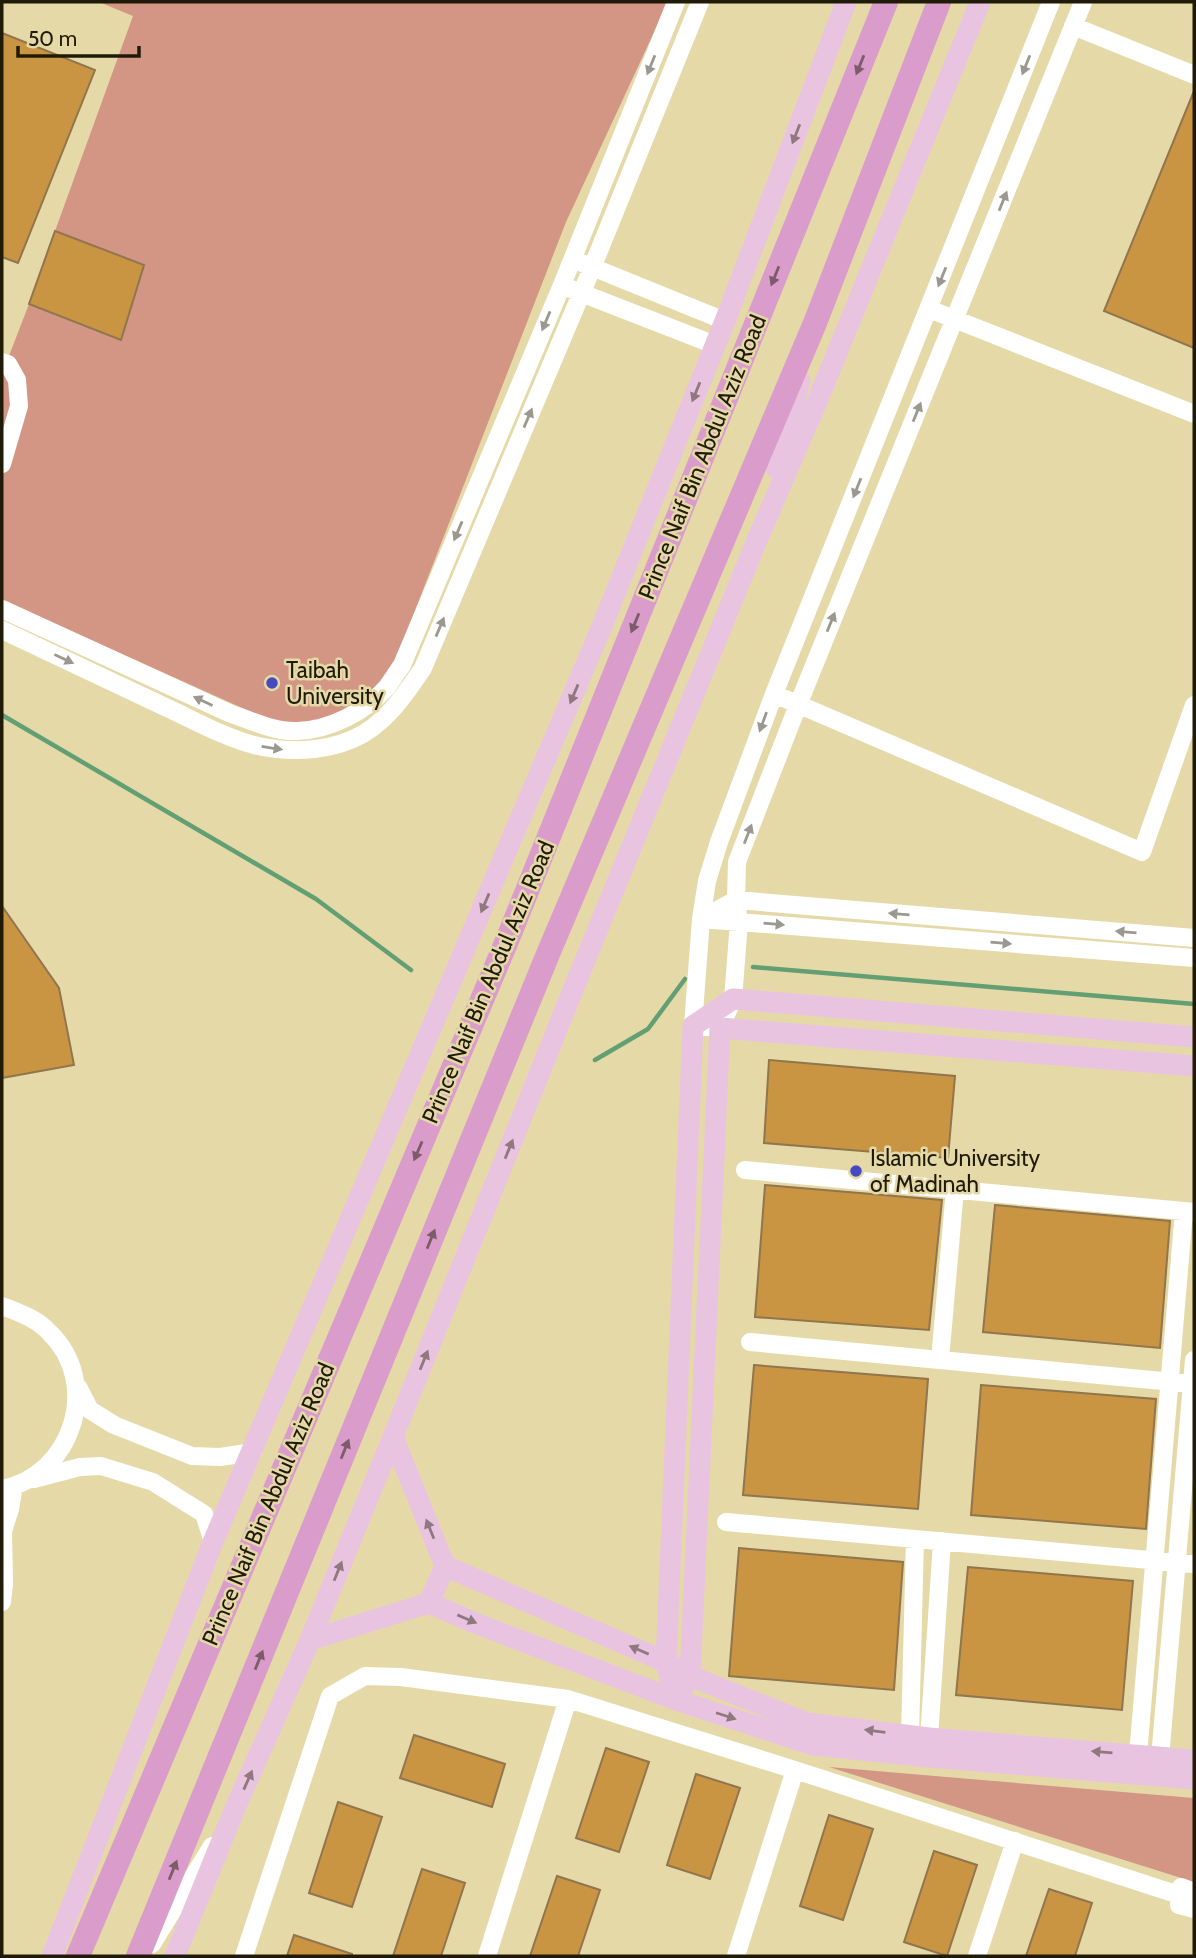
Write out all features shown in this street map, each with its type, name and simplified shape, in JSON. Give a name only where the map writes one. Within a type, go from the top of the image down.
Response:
[{"type":"highway","name":"Prince Naif Bin Abdul Aziz Road","points":[[78,1956],[506,943],[886,2]]},
{"type":"highway","name":"Prince Naif Bin Abdul Aziz Road","points":[[138,1956],[548,954],[815,323],[939,2]]},
{"type":"main road","points":[[52,1956],[213,1542],[600,631],[725,321],[846,2]]},
{"type":"main road","points":[[908,80],[950,2]]},
{"type":"main road","points":[[175,1956],[236,1807],[310,1640],[575,985],[980,2]]},
{"type":"main road","points":[[758,538],[815,323]]},
{"type":"main road","points":[[676,1700],[666,1662],[693,1026],[733,999],[1194,1037]]},
{"type":"main road","points":[[676,1700],[690,1676],[720,1028],[1194,1066]]},
{"type":"main road","points":[[393,1437],[444,1566],[429,1603]]},
{"type":"main road","points":[[444,1566],[666,1662],[690,1676],[807,1723],[919,1737],[1194,1760]]},
{"type":"main road","points":[[310,1640],[429,1603],[676,1700],[813,1745],[1194,1779]]},
{"type":"street","points":[[2,609],[229,713],[267,727],[296,732],[331,726],[361,709],[386,688],[402,665],[562,285],[676,2]]},
{"type":"street","points":[[2,630],[253,745],[292,751],[328,747],[354,739],[386,717],[423,668],[592,268],[700,2]]},
{"type":"street","points":[[1051,2],[774,694],[719,842],[707,881],[701,919],[693,1026],[720,1028],[733,999],[739,922],[736,900],[737,862],[1083,2]]},
{"type":"street","points":[[1073,26],[1194,75]]},
{"type":"street","points":[[572,258],[725,321]]},
{"type":"street","points":[[562,285],[715,345]]},
{"type":"street","points":[[929,309],[1194,414]]},
{"type":"street","points":[[2,362],[8,364],[17,380],[19,406],[2,464]]},
{"type":"street","points":[[774,694],[1142,852],[1194,705]]},
{"type":"street","points":[[701,919],[736,900],[1194,938]]},
{"type":"street","points":[[701,919],[1194,958]]},
{"type":"street","points":[[745,1170],[1189,1211],[1170,1382],[1138,1755]]},
{"type":"street","points":[[940,1360],[955,1189]]},
{"type":"street","points":[[2,1306],[28,1315],[50,1332],[66,1354],[76,1384],[90,1410],[108,1422],[192,1456],[220,1457],[253,1452]]},
{"type":"street","points":[[750,1342],[1193,1383]]},
{"type":"street","points":[[1160,1758],[1186,1563],[1194,1360]]},
{"type":"street","points":[[2,1602],[3,1531],[15,1485],[51,1462],[68,1438],[76,1410],[76,1384]]},
{"type":"street","points":[[15,1485],[80,1467],[101,1466],[153,1482],[204,1514],[213,1542]]},
{"type":"street","points":[[726,1522],[1186,1563]]},
{"type":"street","points":[[915,1539],[919,1737]]},
{"type":"street","points":[[919,1737],[942,1541]]},
{"type":"street","points":[[244,1956],[330,1696],[365,1676],[401,1677],[568,1699],[1186,1893],[1179,1905],[1194,1909]]},
{"type":"street","points":[[487,1956],[568,1699]]},
{"type":"street","points":[[736,1956],[795,1770]]},
{"type":"street","points":[[145,1956],[236,1807]]},
{"type":"street","points":[[977,1956],[1015,1841]]},
{"type":"shaded area","points":[[99,2],[668,2],[566,222],[395,662],[380,684],[359,703],[324,720],[300,726],[269,720],[2,600],[2,374],[29,304],[121,339],[143,265],[55,231],[133,16]]},
{"type":"shaded area","points":[[829,1767],[1194,1798],[1194,1882]]},
{"type":"building","points":[[2,33],[95,70],[18,263],[2,257]]},
{"type":"building","points":[[1194,91],[1194,348],[1104,311]]},
{"type":"building","points":[[55,231],[144,265],[121,340],[29,304]]},
{"type":"building","points":[[2,906],[59,988],[74,1065],[2,1078]]},
{"type":"building","points":[[769,1060],[955,1076],[948,1158],[764,1143]]},
{"type":"building","points":[[765,1185],[942,1200],[929,1330],[755,1317]]},
{"type":"building","points":[[995,1205],[1170,1221],[1160,1348],[983,1332]]},
{"type":"building","points":[[754,1365],[928,1379],[918,1509],[743,1495]]},
{"type":"building","points":[[981,1385],[1156,1399],[1146,1529],[971,1515]]},
{"type":"building","points":[[739,1548],[903,1562],[894,1690],[729,1676]]},
{"type":"building","points":[[968,1567],[1133,1581],[1122,1710],[956,1695]]},
{"type":"building","points":[[414,1735],[505,1764],[492,1807],[400,1778]]},
{"type":"building","points":[[606,1748],[649,1762],[619,1852],[576,1838]]},
{"type":"building","points":[[696,1774],[740,1788],[710,1879],[667,1865]]},
{"type":"building","points":[[338,1802],[382,1817],[352,1907],[309,1893]]},
{"type":"building","points":[[829,1815],[873,1829],[843,1920],[800,1906]]},
{"type":"building","points":[[934,1851],[977,1865],[947,1956],[904,1942]]},
{"type":"building","points":[[422,1869],[465,1883],[441,1956],[393,1956]]},
{"type":"building","points":[[557,1876],[600,1890],[578,1956],[530,1956]]},
{"type":"building","points":[[1049,1889],[1092,1903],[1075,1956],[1026,1956]]},
{"type":"building","points":[[294,1935],[352,1954],[352,1956],[287,1956]]},
{"type":"waterway","points":[[2,715],[316,899],[411,970]]},
{"type":"waterway","points":[[753,967],[1194,1004]]},
{"type":"waterway","points":[[595,1060],[648,1029],[685,979]]},
{"type":"place","name":"Taibah University","points":[[272,683]]},
{"type":"place","name":"Islamic University of Madinah","points":[[856,1171]]}]
